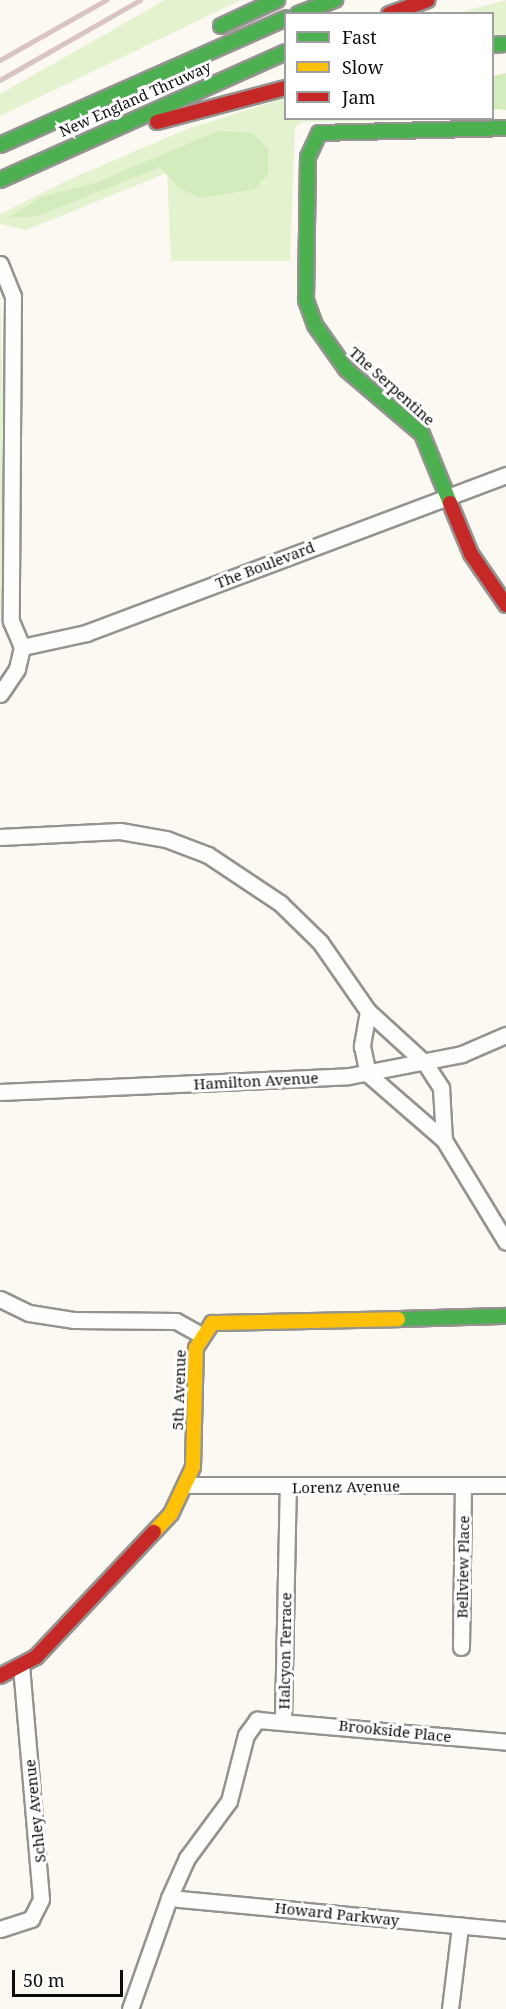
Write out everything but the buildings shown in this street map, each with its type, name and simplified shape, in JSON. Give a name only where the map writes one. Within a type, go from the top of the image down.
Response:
[{"type":"main road","points":[[207,32],[277,0]]},
{"type":"main road","points":[[303,12],[335,0]]},
{"type":"main road","points":[[395,12],[428,0]]},
{"type":"main road","name":"New England Thruway","points":[[0,145],[284,18]]},
{"type":"main road","name":"New England Thruway","points":[[0,180],[284,52]]},
{"type":"main road","points":[[74,111],[160,56]]},
{"type":"main road","points":[[72,146],[284,88]]},
{"type":"main road","name":"The Serpentine","points":[[506,128],[328,131],[310,144],[306,300],[315,325],[346,369],[422,434],[471,554],[506,605]]},
{"type":"main road","name":"5th Avenue","points":[[0,1676],[21,1668],[144,1546],[187,1485],[193,1467],[194,1368],[201,1335],[212,1323],[506,1316]]},
{"type":"street","points":[[0,264],[13,296],[6,622],[22,647],[17,669],[0,694]]},
{"type":"street","name":"The Boulevard","points":[[22,647],[86,633],[506,475]]},
{"type":"street","points":[[0,837],[120,831],[166,839],[208,855],[288,911],[320,942],[368,1011],[425,1063],[441,1088],[444,1140]]},
{"type":"street","points":[[368,1011],[362,1046],[368,1074],[444,1140],[506,1242]]},
{"type":"street","name":"Hamilton Avenue","points":[[0,1092],[368,1074],[425,1063],[506,1035]]},
{"type":"street","points":[[0,1299],[29,1313],[74,1320],[176,1322],[201,1335]]},
{"type":"street","name":"Lorenz Avenue","points":[[187,1485],[288,1488],[506,1485]]},
{"type":"street","name":"Bellview Place","points":[[461,1647],[463,1487]]},
{"type":"street","name":"Halcyon Terrace","points":[[130,2009],[169,1898],[187,1858],[230,1801],[251,1726],[265,1717],[283,1718],[288,1488]]},
{"type":"street","name":"Schley Avenue","points":[[0,1929],[31,1919],[41,1899],[21,1668]]},
{"type":"street","name":"Brookside Place","points":[[283,1718],[506,1742]]},
{"type":"street","name":"Howard Parkway","points":[[169,1898],[506,1930]]},
{"type":"street","points":[[450,2009],[460,1926]]},
{"type":"green space","points":[[165,0],[241,0],[0,116],[0,94]]},
{"type":"green space","points":[[506,0],[506,35],[494,36],[494,12],[461,12]]},
{"type":"green space","points":[[506,73],[506,110],[494,109],[494,76]]},
{"type":"green space","points":[[284,98],[284,120],[420,120],[303,122],[295,127],[290,261],[171,261],[167,173],[26,230],[0,224],[0,214],[68,180],[187,129]]},
{"type":"green space","points":[[218,131],[253,133],[268,149],[268,174],[255,189],[201,198],[179,188],[160,167],[38,216],[8,218],[41,197],[95,183]]},
{"type":"green space","points":[[0,290],[8,599],[0,614]]},
{"type":"railway","points":[[0,60],[106,0]]},
{"type":"railway","points":[[0,80],[140,0]]},
{"type":"traffic: fast","points":[[221,26],[277,0]]},
{"type":"traffic: fast","points":[[303,12],[335,0]]},
{"type":"traffic: fast","points":[[0,145],[284,19]]},
{"type":"traffic: fast","points":[[494,45],[506,44]]},
{"type":"traffic: fast","points":[[0,180],[284,53]]},
{"type":"traffic: fast","points":[[450,503],[422,434],[346,369],[315,325],[306,300],[308,157],[319,133],[506,128]]},
{"type":"traffic: fast","points":[[398,1319],[506,1316]]},
{"type":"traffic: slow","points":[[154,1532],[171,1514],[193,1467],[196,1348],[212,1323],[398,1319]]},
{"type":"traffic: jam","points":[[395,12],[428,0]]},
{"type":"traffic: jam","points":[[157,122],[284,89]]},
{"type":"traffic: jam","points":[[450,503],[471,554],[506,605]]},
{"type":"traffic: jam","points":[[0,1676],[36,1657],[154,1532]]}]
